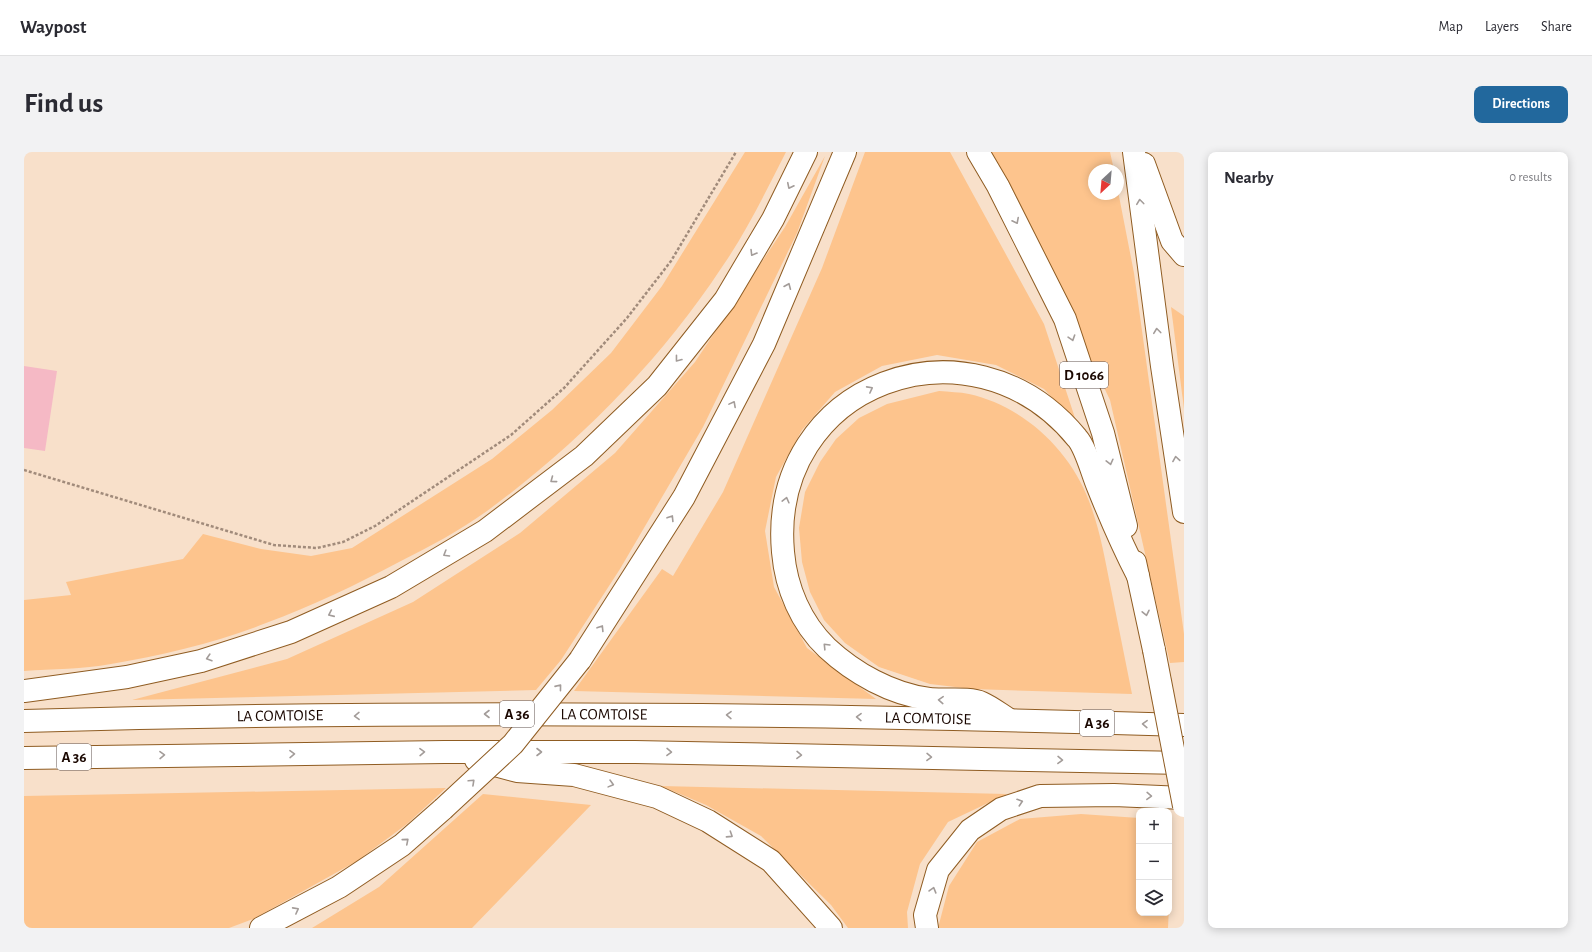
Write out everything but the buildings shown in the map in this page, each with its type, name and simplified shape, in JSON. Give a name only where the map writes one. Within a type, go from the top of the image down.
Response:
[{"type":"highway","points":[[24,691],[127,677],[194,662],[291,632],[391,587],[485,531],[584,456],[657,386],[725,300],[773,220],[806,152]]},
{"type":"highway","points":[[261,928],[339,887],[402,845],[443,809],[512,744],[580,660],[684,497],[764,344],[845,152]]},
{"type":"highway","name":"D 1066","points":[[978,152],[998,186],[1065,319],[1103,432],[1138,576],[1184,806]]},
{"type":"highway","points":[[1134,152],[1162,366],[1184,512]]},
{"type":"highway","points":[[1140,152],[1172,242],[1184,255]]},
{"type":"highway","points":[[1010,720],[980,702],[927,699],[900,692],[874,681],[848,666],[836,656],[825,646],[806,622],[792,595],[784,566],[782,535],[784,503],[794,472],[809,444],[829,418],[853,398],[878,385],[904,376],[933,371],[966,372],[996,380],[1022,391],[1051,411],[1079,439],[1117,534],[1138,576]]},
{"type":"highway","name":"LA COMTOISE","points":[[24,721],[172,718],[633,714],[1010,720],[1184,725]]},
{"type":"highway","points":[[444,752],[517,771],[574,774],[657,797],[708,820],[771,861],[832,928]]},
{"type":"highway","name":"A 36","points":[[24,758],[444,752],[635,752],[1184,763]]},
{"type":"highway","points":[[927,928],[926,916],[938,870],[970,830],[1001,809],[1040,796],[1114,795],[1184,798]]},
{"type":"path","points":[[24,470],[274,545],[317,548],[343,542],[375,526],[511,435],[564,388],[627,318],[671,261],[736,152]]},
{"type":"shaded area","points":[[745,152],[786,152],[740,239],[698,302],[644,368],[585,429],[521,485],[487,511],[444,538],[367,579],[300,610],[248,630],[190,647],[111,664],[79,668],[24,671],[24,600],[71,595],[66,582],[183,559],[203,534],[261,549],[311,556],[352,548],[492,459],[552,410],[611,353],[662,286]]},
{"type":"shaded area","points":[[865,152],[950,152],[1044,324],[1077,424],[1044,389],[996,365],[937,355],[882,366],[835,392],[802,430],[776,477],[765,531],[774,587],[807,648],[876,699],[574,691],[662,569],[673,576],[723,492],[822,268]]},
{"type":"shaded area","points":[[989,152],[1110,152],[1113,164],[1088,164],[1088,200],[1120,200],[1134,273],[1184,634],[1184,662],[1170,663],[1110,400],[1003,176]]},
{"type":"shaded area","points":[[825,156],[797,233],[703,427],[620,569],[561,660],[536,690],[132,700],[287,659],[413,602],[520,533],[615,453],[695,362],[785,227]]},
{"type":"shaded area","points":[[1171,307],[1184,316],[1184,409]]},
{"type":"shaded area","points":[[939,391],[969,394],[989,400],[1008,409],[1026,420],[1042,433],[1070,464],[1081,482],[1096,522],[1132,694],[972,689],[930,684],[879,667],[845,643],[824,620],[810,592],[802,562],[799,528],[805,492],[820,462],[836,439],[859,418],[887,404]]},
{"type":"shaded area","points":[[661,786],[1007,794],[948,822],[920,864],[907,912],[908,928],[848,928],[831,905],[761,836],[706,805]]},
{"type":"shaded area","points":[[446,788],[407,824],[357,861],[253,919],[229,928],[24,928],[24,796]]},
{"type":"shaded area","points":[[483,794],[591,805],[472,928],[312,928],[379,887]]},
{"type":"shaded area","points":[[1081,814],[1136,818],[1136,916],[1169,916],[1168,928],[938,928],[949,886],[977,842],[1020,819]]}]
